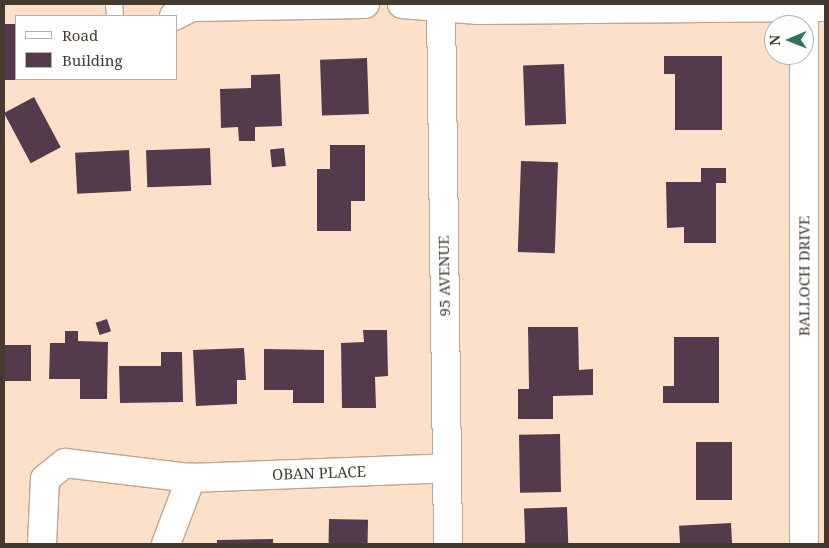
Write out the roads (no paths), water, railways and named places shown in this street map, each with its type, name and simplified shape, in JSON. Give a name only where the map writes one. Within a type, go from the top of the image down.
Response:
[{"type":"street","points":[[176,15],[192,7],[365,4]]},
{"type":"street","points":[[402,4],[478,10],[815,7]]},
{"type":"street","name":"95 AVENUE","points":[[441,7],[448,544]]},
{"type":"street","name":"BALLOCH DRIVE","points":[[804,544],[815,7]]},
{"type":"street","name":"OBAN PLACE","points":[[42,544],[45,479],[65,463],[191,478],[446,468]]},
{"type":"street","points":[[166,544],[191,478]]}]
